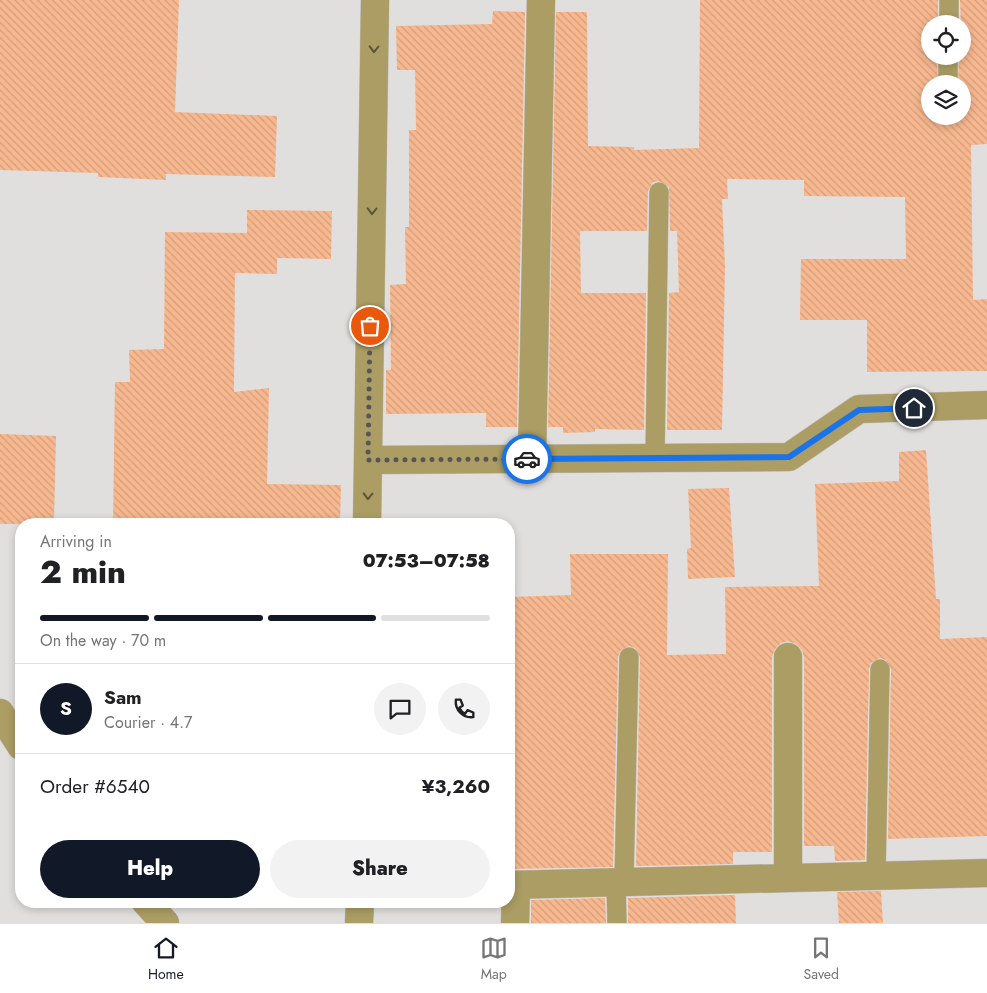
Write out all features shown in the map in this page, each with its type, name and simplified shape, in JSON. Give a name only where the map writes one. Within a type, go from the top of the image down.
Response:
[{"type":"street","points":[[367,518],[375,0]]},
{"type":"street","points":[[532,458],[542,0]]},
{"type":"street","points":[[368,460],[789,457],[859,410],[987,405]]},
{"type":"street","points":[[788,657],[788,877]]},
{"type":"street","points":[[0,713],[15,737]]},
{"type":"street","points":[[515,885],[987,873]]},
{"type":"street","points":[[151,908],[165,923]]},
{"type":"street","points":[[359,923],[360,908]]},
{"type":"street","points":[[513,908],[514,923]]},
{"type":"lane","points":[[949,0],[949,15]]},
{"type":"lane","points":[[655,458],[659,192]]},
{"type":"lane","points":[[617,923],[629,657]]},
{"type":"lane","points":[[876,876],[880,669]]},
{"type":"building","points":[[0,0],[179,0],[175,112],[277,116],[275,177],[166,174],[166,180],[98,177],[98,173],[0,170]]},
{"type":"building","points":[[700,0],[938,0],[938,15],[921,15],[921,65],[937,65],[938,75],[921,75],[921,125],[971,125],[971,75],[958,75],[959,65],[971,65],[971,15],[961,15],[960,0],[987,0],[987,144],[971,145],[973,300],[987,299],[987,371],[867,372],[867,320],[800,320],[801,259],[906,259],[905,197],[804,196],[804,180],[727,179],[728,199],[722,199],[725,266],[722,430],[667,430],[669,293],[679,292],[677,231],[670,231],[669,187],[659,181],[653,182],[648,191],[647,231],[580,231],[581,293],[646,293],[644,430],[595,429],[595,432],[563,433],[563,427],[548,427],[556,12],[587,12],[588,146],[634,147],[634,150],[699,148]]},
{"type":"building","points":[[493,11],[525,12],[517,427],[486,427],[486,413],[386,414],[386,370],[391,370],[390,285],[406,284],[405,227],[409,227],[409,130],[416,130],[415,70],[397,70],[396,26],[492,24]]},
{"type":"building","points":[[247,210],[332,211],[331,259],[277,258],[277,274],[235,273],[234,392],[269,388],[267,484],[341,485],[340,518],[113,518],[115,382],[130,382],[129,350],[164,349],[165,232],[247,233]]},
{"type":"building","points":[[0,434],[56,436],[54,518],[15,518],[15,524],[0,524]]},
{"type":"building","points":[[926,450],[936,599],[940,599],[940,639],[987,637],[987,836],[888,839],[891,669],[886,660],[880,658],[871,663],[869,669],[865,860],[835,861],[834,846],[804,846],[804,657],[802,650],[796,644],[788,641],[781,643],[775,649],[772,657],[772,852],[733,852],[733,864],[636,866],[640,657],[635,648],[629,646],[620,651],[618,657],[613,867],[515,869],[515,597],[571,595],[570,554],[668,554],[667,655],[726,654],[725,587],[819,586],[815,484],[899,481],[899,452]]},
{"type":"building","points":[[729,488],[735,577],[688,579],[687,549],[691,548],[688,489]]},
{"type":"building","points":[[881,891],[883,923],[839,923],[837,892]]},
{"type":"building","points":[[735,895],[736,923],[628,923],[628,898]]},
{"type":"building","points":[[605,898],[606,923],[531,923],[531,900]]},
{"type":"way so far","points":[[370,326],[368,460],[527,459]]},
{"type":"route","points":[[527,459],[789,457],[859,410],[914,408]]}]
